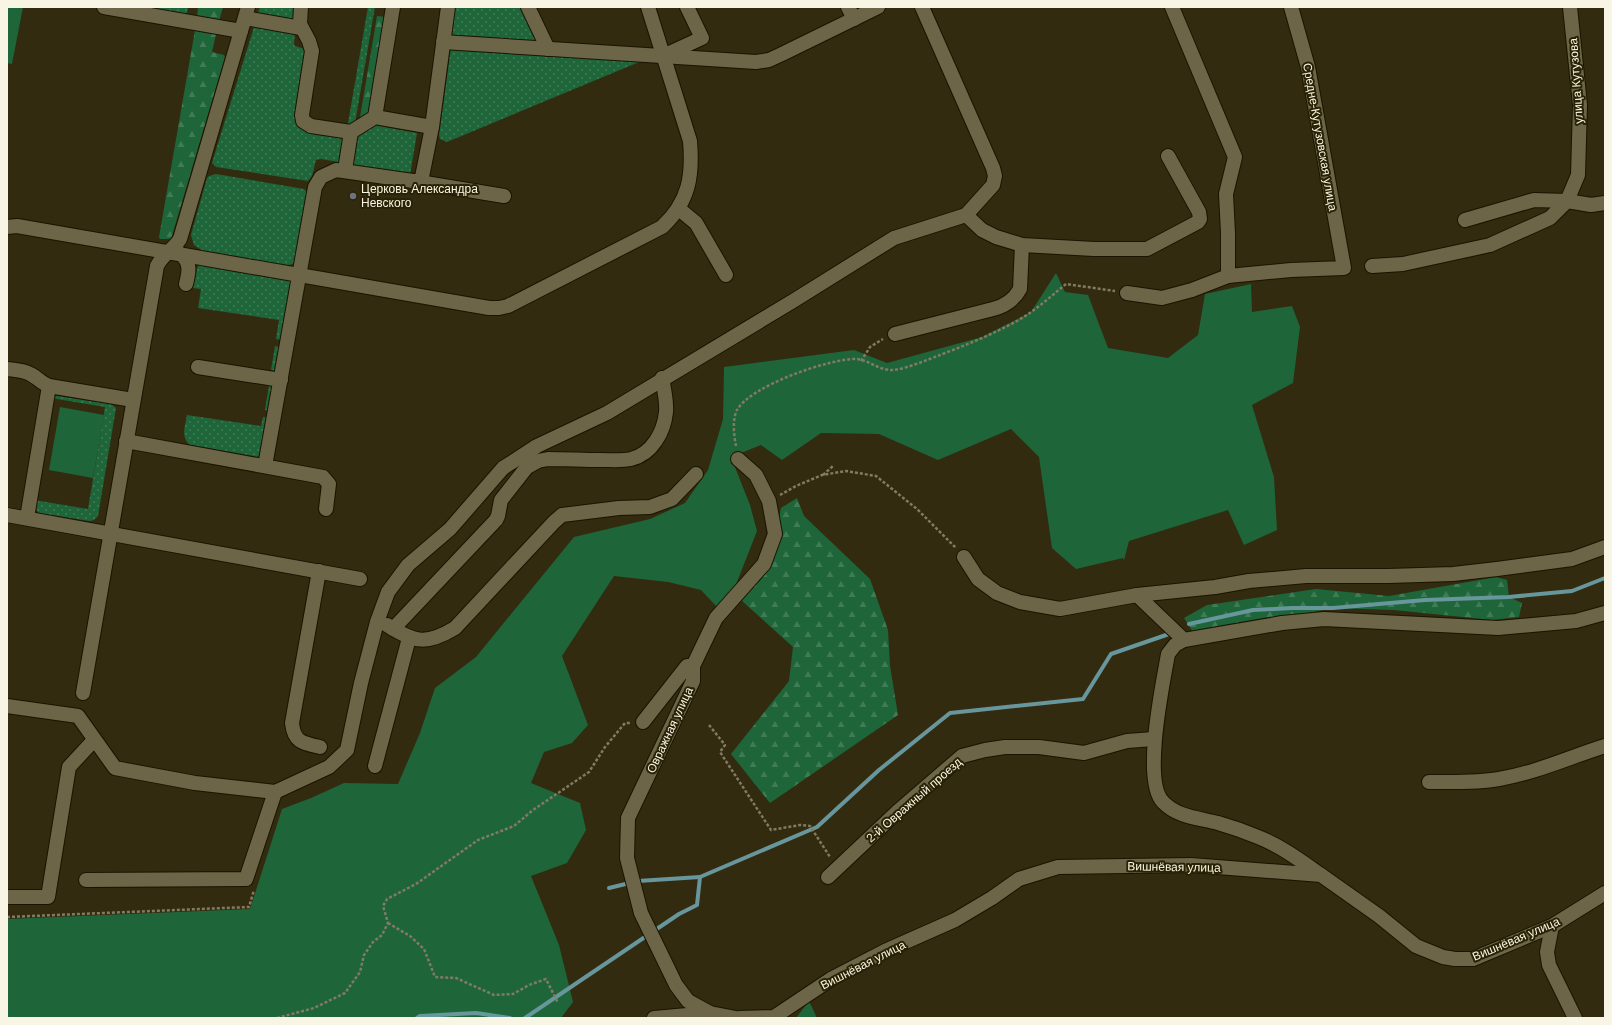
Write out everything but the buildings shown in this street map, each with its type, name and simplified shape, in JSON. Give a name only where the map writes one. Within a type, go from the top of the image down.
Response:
[{"type":"street","points":[[104,7],[241,31]]},
{"type":"street","points":[[301,7],[299,20],[301,28],[309,40],[312,51],[302,115],[303,120],[311,126],[351,132],[375,117],[432,127]]},
{"type":"street","points":[[375,117],[394,7]]},
{"type":"street","points":[[413,182],[418,181],[422,177],[432,127],[448,7]]},
{"type":"street","points":[[528,7],[548,49]]},
{"type":"street","points":[[7,227],[17,226],[489,308],[499,308],[515,302],[662,227],[679,209],[686,195],[690,176],[690,141],[662,56],[648,7]]},
{"type":"street","points":[[662,56],[702,38],[687,7]]},
{"type":"street","points":[[443,42],[756,62],[769,60],[851,13],[878,7]]},
{"type":"street","points":[[7,706],[78,716],[115,768],[195,783],[275,792],[329,767],[347,750],[361,683],[378,619],[388,592],[408,565],[450,529],[504,468],[537,446],[607,413],[662,378],[793,301],[894,238],[966,214],[993,185],[995,176],[993,168],[922,7]]},
{"type":"street","points":[[1128,293],[1162,298],[1192,290],[1228,276],[1226,194],[1235,157],[1172,7]]},
{"type":"street","name":"Средне-Кутузовская улица","points":[[1228,276],[1291,270],[1344,268],[1308,67],[1291,7]]},
{"type":"street","name":"улица Кутузова","points":[[1567,201],[1578,175],[1580,105],[1570,7]]},
{"type":"street","points":[[176,253],[246,12],[301,28]]},
{"type":"street","points":[[345,170],[351,132]]},
{"type":"street","points":[[966,214],[982,230],[996,237],[1022,245],[1094,249],[1147,248],[1198,222],[1200,219],[1199,212],[1168,156]]},
{"type":"street","points":[[265,466],[315,187],[321,177],[336,170],[345,170],[504,196]]},
{"type":"street","points":[[1465,220],[1534,200],[1567,201],[1591,205],[1605,203]]},
{"type":"street","points":[[1372,266],[1403,264],[1490,245],[1550,218],[1567,201]]},
{"type":"street","points":[[679,209],[696,222],[726,275]]},
{"type":"street","points":[[895,334],[993,310],[1006,304],[1020,289],[1022,245]]},
{"type":"street","points":[[176,253],[186,259],[189,265],[186,284]]},
{"type":"street","points":[[83,693],[157,266],[160,260],[176,253]]},
{"type":"street","points":[[198,367],[280,380]]},
{"type":"street","points":[[7,368],[32,374],[43,384],[49,386],[133,400]]},
{"type":"street","points":[[393,629],[496,520],[501,500],[527,467],[538,460],[548,459],[632,459],[653,446],[660,435],[666,412],[666,394],[662,378]]},
{"type":"street","points":[[27,518],[49,386]]},
{"type":"street","points":[[126,441],[323,477],[329,484],[326,509]]},
{"type":"street","name":"Овражная улица","points":[[710,1013],[688,1001],[676,984],[641,913],[627,858],[628,818],[693,681],[693,666],[716,618],[764,564],[775,534],[769,501],[756,475],[738,459]]},
{"type":"street","points":[[378,619],[409,638],[424,640],[436,639],[455,628],[562,515],[619,508],[650,507],[672,499],[696,474]]},
{"type":"street","points":[[7,515],[360,579]]},
{"type":"street","points":[[964,557],[978,579],[997,592],[1020,602],[1060,609],[1137,595],[1215,587],[1249,581],[1306,576],[1453,574],[1572,559],[1605,547]]},
{"type":"street","points":[[319,571],[292,723],[293,733],[298,740],[306,744],[320,747]]},
{"type":"street","points":[[1137,595],[1184,640]]},
{"type":"street","points":[[1321,875],[1293,855],[1259,838],[1220,824],[1176,813],[1162,802],[1155,783],[1154,739],[1168,654],[1175,645],[1184,640],[1282,623],[1324,619],[1498,628],[1576,621],[1605,612]]},
{"type":"street","points":[[375,766],[409,638]]},
{"type":"street","points":[[643,722],[687,666],[693,666]]},
{"type":"street","name":"2-й Овражный проезд","points":[[833,873],[898,812],[962,756],[1005,747],[1039,747],[1084,753],[1127,741],[1154,739]]},
{"type":"street","points":[[7,898],[48,897],[69,767],[94,740]]},
{"type":"street","points":[[1429,782],[1478,782],[1500,779],[1521,774],[1605,746]]},
{"type":"street","points":[[86,880],[246,879],[275,792]]},
{"type":"street","name":"Вишнёвая улица","points":[[740,1018],[774,1017],[831,979],[885,951],[955,920],[992,898],[1019,879],[1058,866],[1192,865],[1321,875],[1378,916],[1416,946],[1443,957],[1455,959],[1473,959],[1552,926],[1605,893]]},
{"type":"street","points":[[1552,926],[1547,952],[1549,965],[1575,1018]]},
{"type":"street","points":[[654,1018],[710,1013],[736,1018]]},
{"type":"path","points":[[738,459],[734,431],[737,411],[746,400],[763,388],[818,365],[858,359],[880,369],[894,370],[926,360],[978,340],[1016,322],[1040,306],[1066,284],[1128,293]]},
{"type":"path","points":[[861,361],[870,347],[879,340],[895,334]]},
{"type":"path","points":[[822,475],[833,466]]},
{"type":"path","points":[[769,501],[796,486],[822,475],[846,471],[876,476],[917,509],[945,535],[964,557]]},
{"type":"path","points":[[558,1003],[546,980],[529,985],[513,994],[494,995],[475,988],[456,978],[435,978],[424,949],[410,936],[388,923],[382,906],[387,899],[416,884],[478,840],[514,826],[533,810],[589,772],[625,723],[643,722]]},
{"type":"path","points":[[709,725],[725,745],[720,752],[771,830],[800,824],[810,826],[833,873]]},
{"type":"path","points":[[7,917],[249,907],[256,883],[247,877]]},
{"type":"path","points":[[277,1018],[314,1008],[345,993],[360,972],[364,955],[374,942],[382,935],[388,923]]},
{"type":"green space","points":[[7,7],[23,7],[12,64],[7,63]]},
{"type":"green space","points":[[134,7],[188,7],[187,13],[184,15]]},
{"type":"green space","points":[[198,7],[223,7],[219,21],[197,17]]},
{"type":"green space","points":[[260,7],[298,7],[296,20],[258,13]]},
{"type":"green space","points":[[368,7],[375,7],[355,123],[347,129]]},
{"type":"green space","points":[[455,7],[522,7],[537,42],[451,39]]},
{"type":"green space","points":[[377,16],[385,17],[368,118],[360,117]]},
{"type":"green space","points":[[256,25],[295,33],[295,46],[305,49],[307,53],[296,121],[297,127],[343,136],[339,162],[321,159],[316,160],[312,176],[308,181],[216,167],[212,163],[254,27]]},
{"type":"green space","points":[[195,30],[216,34],[212,52],[224,55],[225,57],[171,239],[160,239],[159,237]]},
{"type":"green space","points":[[451,47],[644,60],[447,142],[440,139],[439,135]]},
{"type":"green space","points":[[374,125],[417,133],[410,175],[352,165],[357,136]]},
{"type":"green space","points":[[216,174],[304,189],[307,192],[295,261],[293,264],[284,266],[203,251],[194,245],[191,235],[207,178]]},
{"type":"green space","points":[[198,265],[288,276],[292,282],[282,340],[276,339],[279,320],[198,308],[201,289],[193,288]]},
{"type":"green space","points":[[1056,273],[1065,292],[1088,295],[1108,348],[1168,358],[1198,335],[1205,294],[1251,284],[1252,312],[1292,306],[1300,327],[1293,383],[1252,405],[1274,477],[1277,530],[1244,545],[1228,510],[1129,541],[1124,560],[1123,558],[1076,569],[1052,548],[1039,457],[1011,429],[938,460],[879,434],[821,433],[782,460],[761,445],[731,457],[750,505],[757,531],[735,587],[717,607],[701,590],[668,582],[614,576],[562,656],[588,725],[572,743],[544,752],[531,783],[580,803],[586,830],[567,863],[531,876],[559,945],[573,1002],[561,1018],[7,1018],[7,919],[250,909],[282,809],[344,783],[398,784],[420,733],[435,688],[476,657],[574,537],[650,519],[685,503],[708,470],[723,419],[724,367],[854,350],[887,363],[982,337],[1031,312]]},
{"type":"green space","points":[[275,346],[281,347],[277,371],[271,370]]},
{"type":"green space","points":[[269,385],[275,386],[271,411],[265,410]]},
{"type":"green space","points":[[57,396],[111,404],[116,408],[98,516],[94,520],[90,521],[39,513],[34,507],[34,500],[88,509],[105,407],[51,398]]},
{"type":"green space","points":[[60,407],[104,415],[93,478],[49,470]]},
{"type":"green space","points":[[187,415],[261,426],[263,417],[269,418],[261,455],[254,458],[191,446],[185,439],[184,435]]},
{"type":"green space","points":[[797,498],[804,516],[870,579],[888,630],[890,666],[898,715],[770,803],[731,754],[789,681],[793,647],[741,600],[773,551],[781,508]]},
{"type":"green space","points":[[1496,577],[1507,580],[1509,597],[1522,603],[1519,617],[1492,620],[1394,610],[1333,608],[1220,631],[1193,632],[1184,618],[1207,605],[1316,589],[1389,596]]},
{"type":"green space","points":[[809,1001],[817,1018],[796,1018]]},
{"type":"waterway","points":[[1189,624],[1253,610],[1333,608],[1425,600],[1509,597],[1572,591],[1605,578]]},
{"type":"waterway","points":[[525,1018],[679,914],[697,905],[700,877],[817,827],[879,770],[950,713],[1083,699],[1111,654],[1169,634]]},
{"type":"waterway","points":[[609,888],[638,881],[700,877]]},
{"type":"waterway","points":[[417,1018],[420,1016],[476,1013],[510,1018]]},
{"type":"place","name":"Церковь Александра Невского","points":[[353,196]]}]
